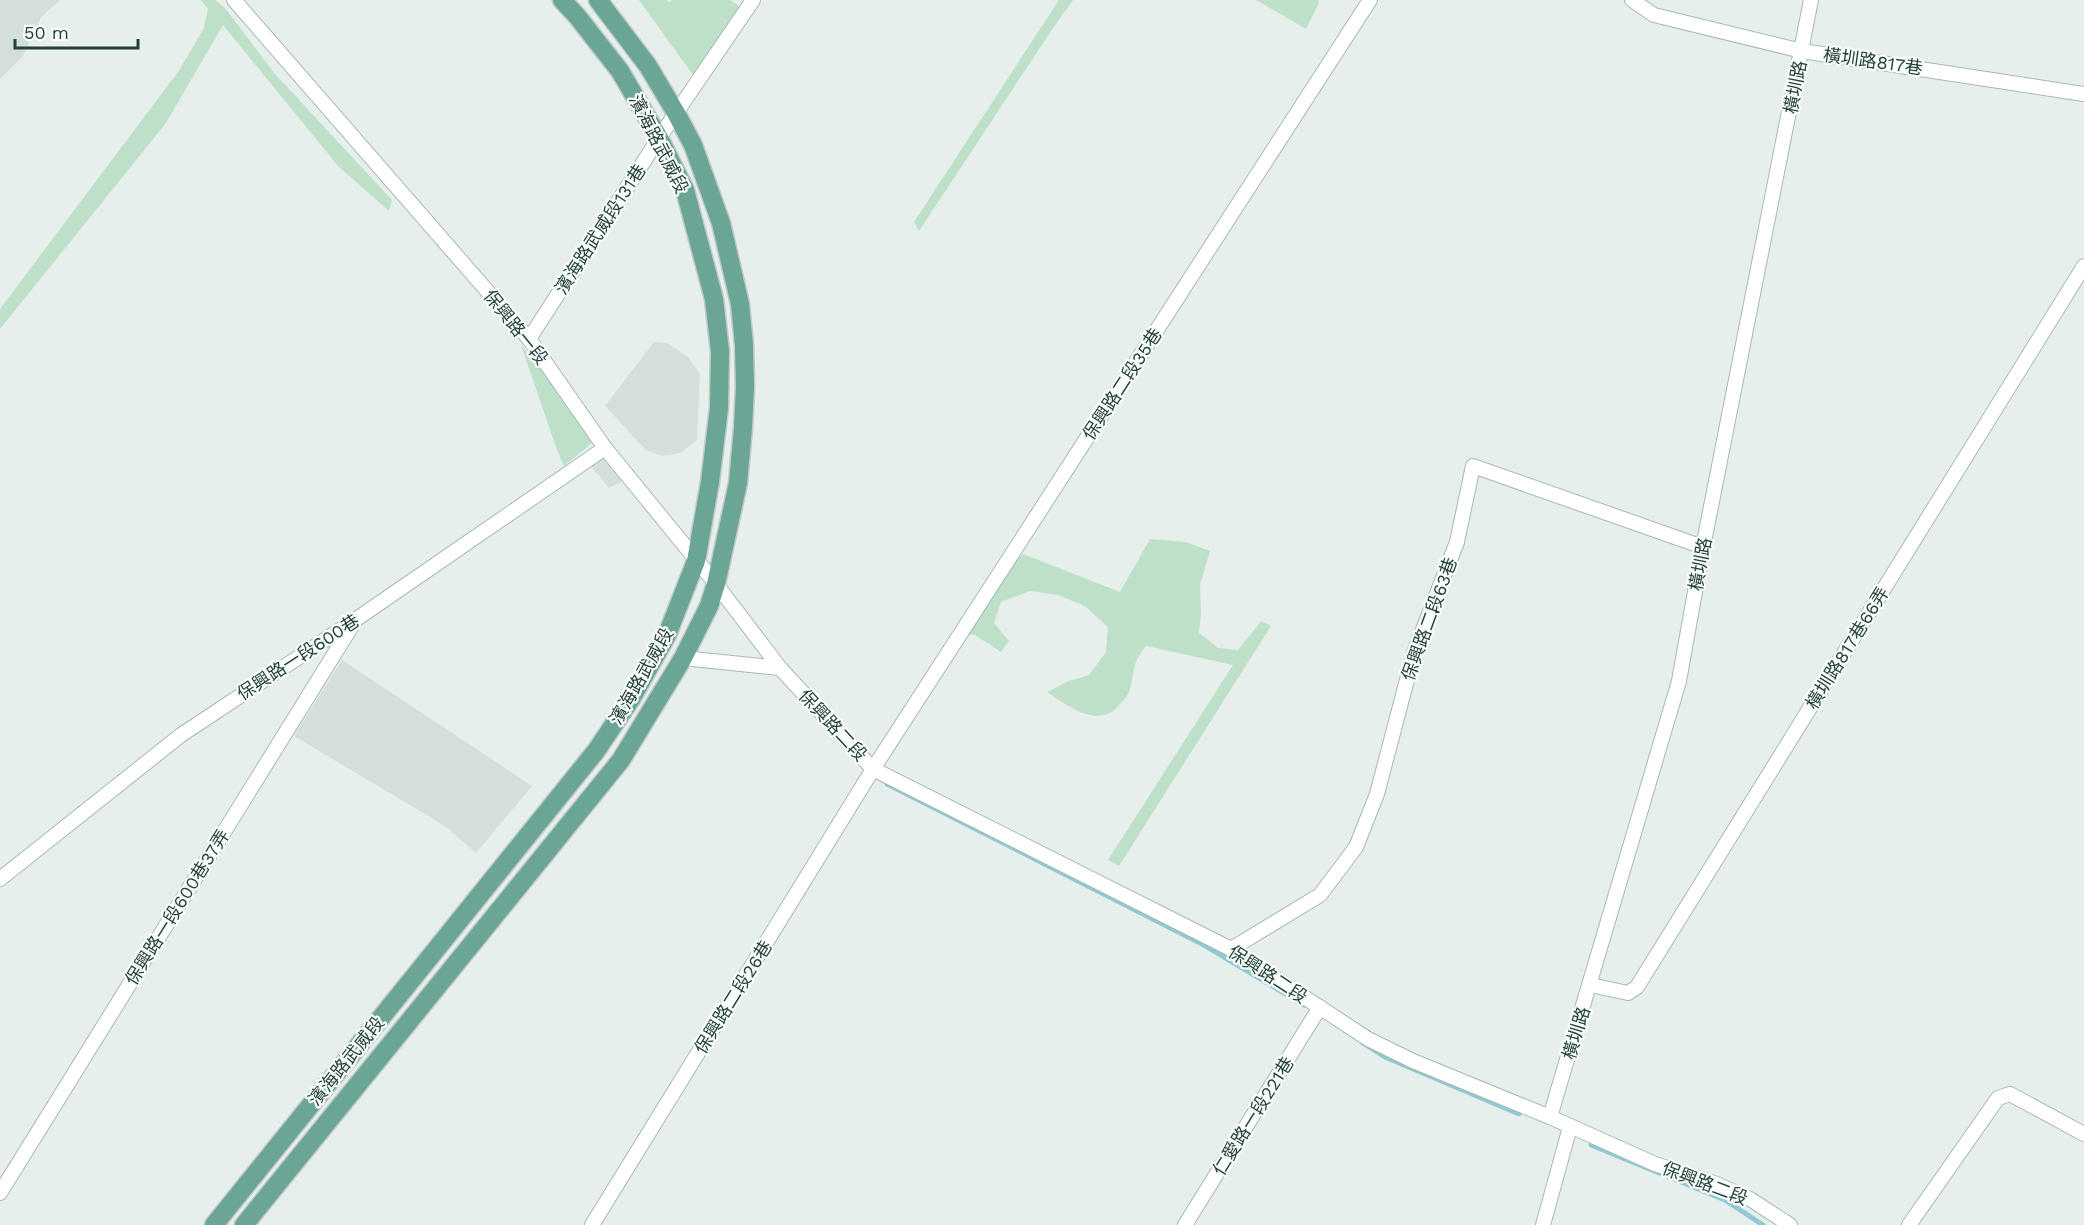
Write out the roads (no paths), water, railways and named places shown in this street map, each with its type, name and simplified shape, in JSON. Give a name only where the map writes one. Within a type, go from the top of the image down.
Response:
[{"type":"main road","name":"濱海路武威段","points":[[214,1225],[596,751],[631,699],[667,635],[696,561],[710,482],[719,408],[720,351],[714,300],[684,190],[659,138],[620,71],[562,0]]},
{"type":"main road","name":"濱海路武威段","points":[[244,1225],[621,760],[682,657],[709,606],[716,584],[738,483],[745,387],[740,304],[721,223],[693,145],[648,66],[598,0]]},
{"type":"street","name":"保興路一段","points":[[234,0],[529,339],[605,448],[716,584],[780,668]]},
{"type":"street","name":"濱海路武威段131巷","points":[[529,339],[676,112],[753,0]]},
{"type":"street","name":"保興路二段35巷","points":[[873,769],[1370,0]]},
{"type":"street","name":"橫圳路817巷","points":[[1632,0],[1654,15],[1802,51],[2084,94]]},
{"type":"street","name":"橫圳路","points":[[1550,1117],[1679,681],[1703,547],[1811,0]]},
{"type":"street","name":"橫圳路817巷66弄","points":[[1590,985],[1628,993],[1637,987],[2084,266]]},
{"type":"street","name":"保興路一段600巷","points":[[0,879],[181,735],[355,620],[605,448]]},
{"type":"street","name":"保興路二段63巷","points":[[1231,949],[1320,895],[1356,847],[1377,794],[1414,653],[1457,543],[1473,466],[1703,547]]},
{"type":"street","name":"保興路一段600巷37弄","points":[[0,1193],[355,620]]},
{"type":"street","points":[[682,657],[780,668]]},
{"type":"street","name":"保興路二段","points":[[780,668],[873,769],[1231,949],[1368,1039],[1413,1061],[1550,1117],[1655,1164],[1714,1182],[1750,1198],[1790,1225]]},
{"type":"street","name":"保興路二段26巷","points":[[592,1225],[873,769]]},
{"type":"street","name":"仁愛路一段221巷","points":[[1185,1225],[1320,1007]]},
{"type":"street","points":[[1909,1225],[1998,1098],[2010,1094],[2084,1134]]},
{"type":"street","points":[[1543,1225],[1570,1127]]},
{"type":"waterway","points":[[887,784],[1204,945],[1304,1005]]},
{"type":"waterway","points":[[1363,1043],[1385,1057],[1519,1114]]},
{"type":"waterway","points":[[1591,1145],[1725,1200],[1763,1225]]}]
